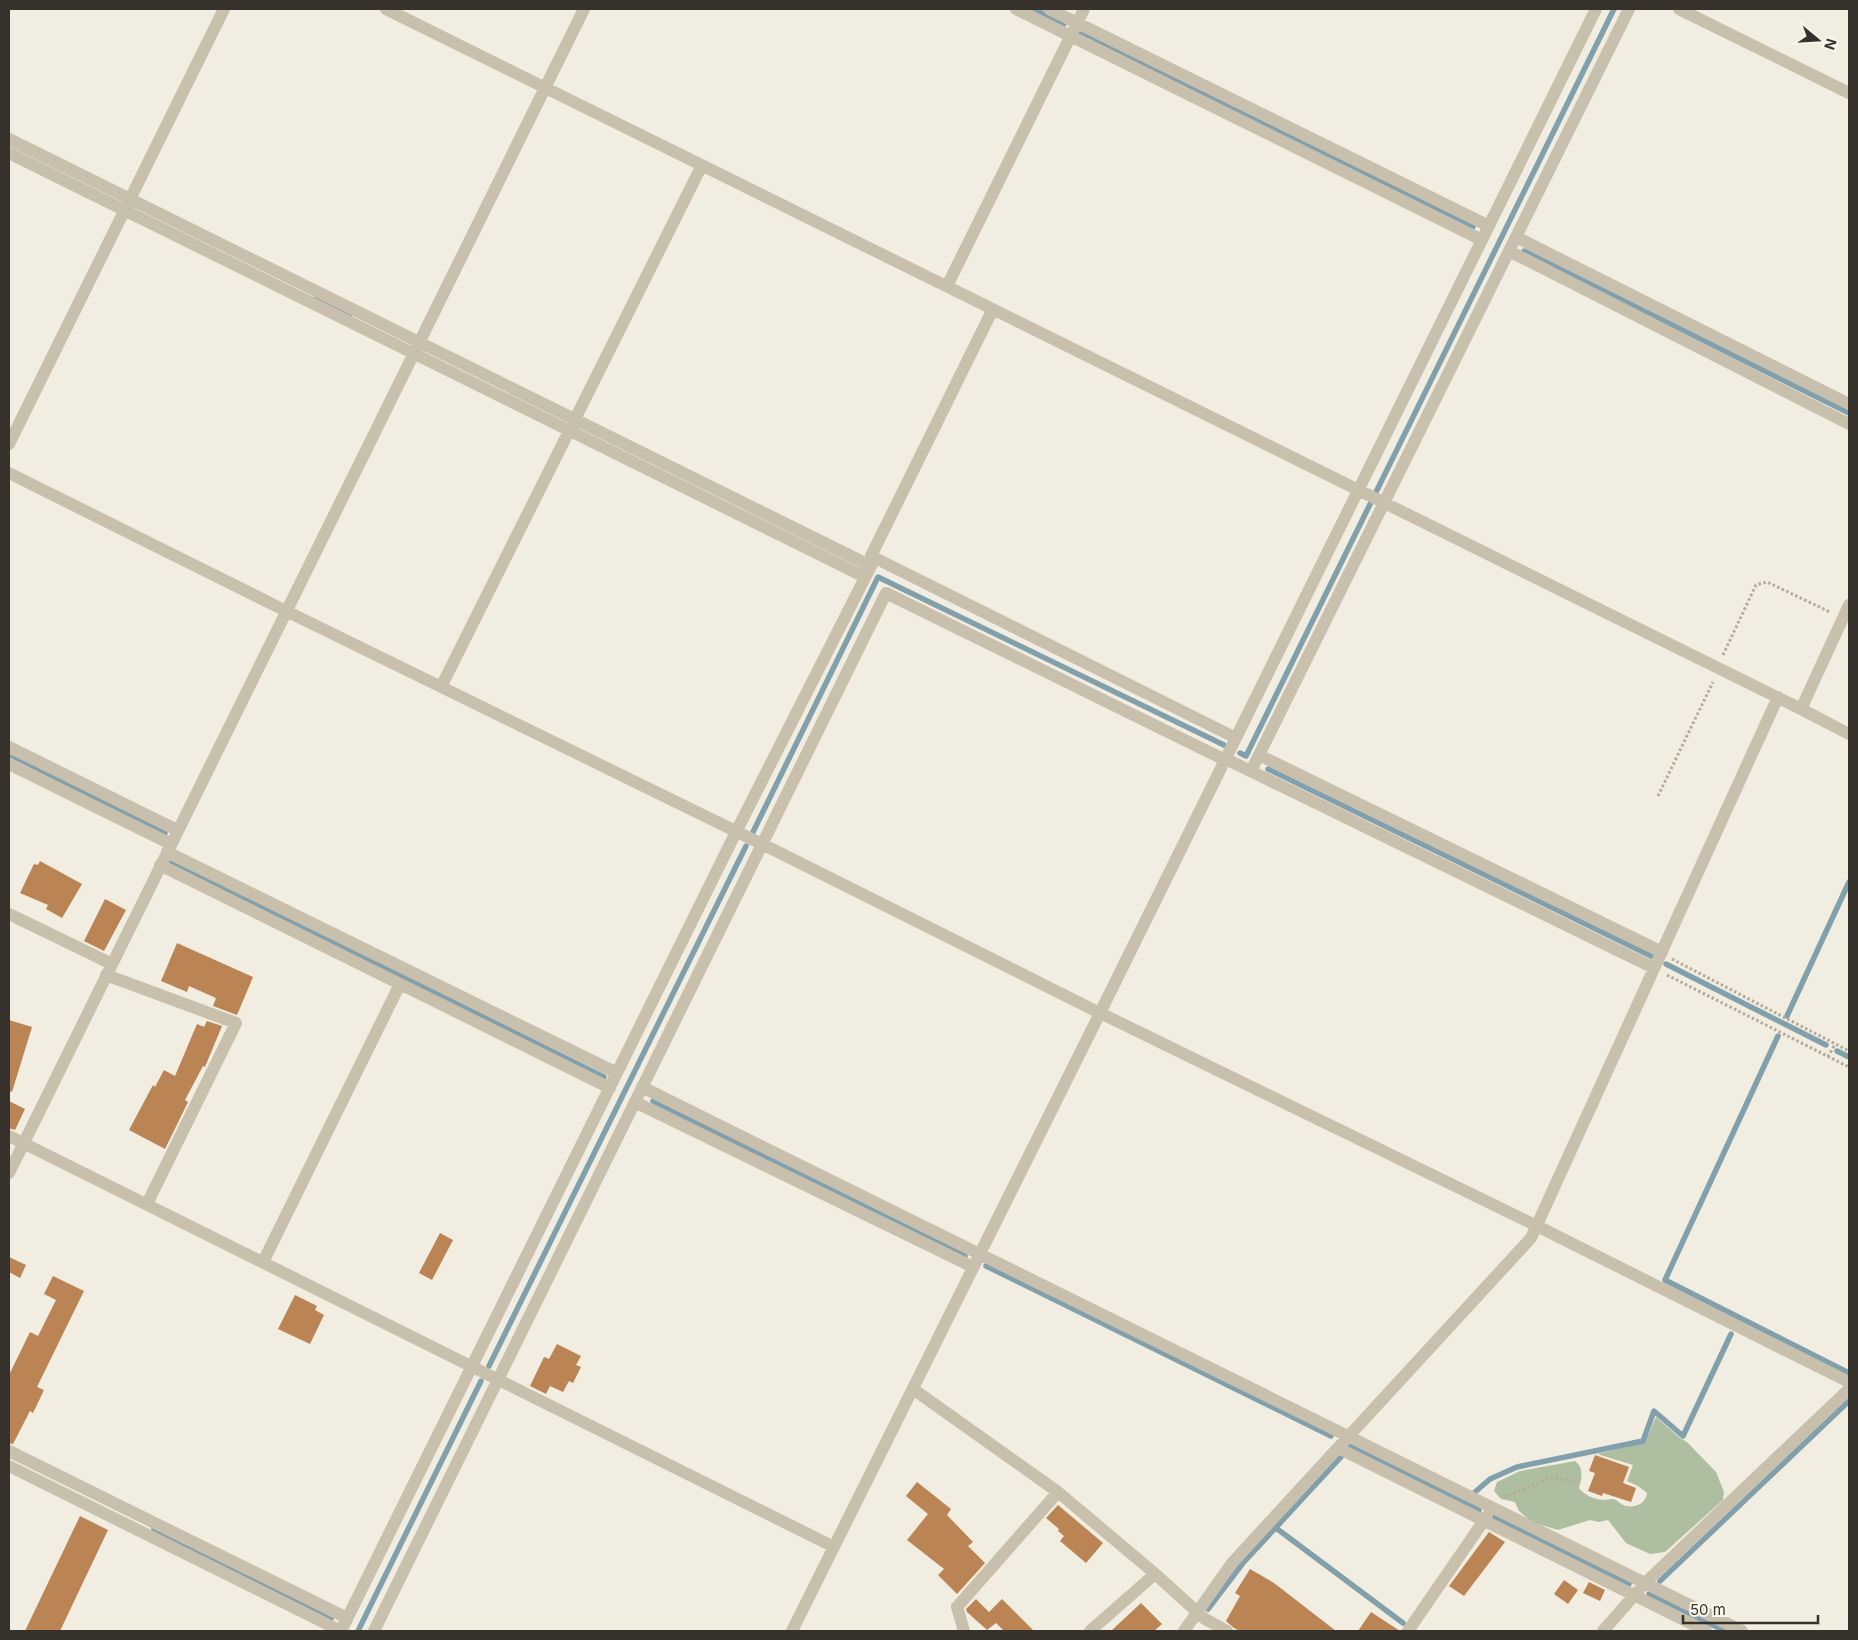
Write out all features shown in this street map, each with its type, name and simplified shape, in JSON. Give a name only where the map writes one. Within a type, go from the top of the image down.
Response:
[{"type":"street","points":[[9,444],[224,9]]},
{"type":"street","points":[[386,9],[1363,491],[1849,734]]},
{"type":"street","points":[[9,1173],[584,9]]},
{"type":"street","points":[[1016,9],[1482,240]]},
{"type":"street","points":[[1049,9],[1489,226]]},
{"type":"street","points":[[947,286],[1084,9]]},
{"type":"street","points":[[792,1631],[1225,759],[1363,491],[1482,240],[1596,9]]},
{"type":"street","points":[[1251,771],[1382,501],[1629,9]]},
{"type":"street","points":[[1679,9],[1849,94]]},
{"type":"street","points":[[9,139],[127,204],[572,425],[1236,738]]},
{"type":"street","points":[[9,153],[127,204]]},
{"type":"street","points":[[442,687],[702,165]]},
{"type":"street","points":[[1516,237],[1849,404]]},
{"type":"street","points":[[1509,251],[1849,424]]},
{"type":"street","points":[[9,1466],[341,1631],[736,832],[870,567],[870,556],[993,309]]},
{"type":"street","points":[[9,473],[1849,1382]]},
{"type":"street","points":[[376,1631],[498,1378],[886,593],[1654,968]]},
{"type":"street","points":[[1801,709],[1849,605]]},
{"type":"street","points":[[1184,1631],[1196,1611],[1232,1563],[1531,1238],[1778,698]]},
{"type":"street","points":[[9,747],[177,830]]},
{"type":"street","points":[[1259,755],[1661,953]]},
{"type":"street","points":[[9,764],[169,848],[617,1073]]},
{"type":"street","points":[[160,865],[610,1088]]},
{"type":"street","points":[[9,914],[109,969],[236,1023],[147,1204]]},
{"type":"street","points":[[263,1262],[400,984]]},
{"type":"street","points":[[642,1087],[1742,1631]]},
{"type":"street","points":[[635,1102],[973,1267]]},
{"type":"street","points":[[9,1136],[834,1547]]},
{"type":"street","points":[[912,1389],[1058,1492],[1155,1574],[1205,1620],[1227,1631]]},
{"type":"street","points":[[1603,1631],[1645,1583],[1849,1389]]},
{"type":"street","points":[[1338,1448],[1706,1631]]},
{"type":"street","points":[[9,1451],[347,1618]]},
{"type":"street","points":[[964,1631],[957,1607],[1058,1492]]},
{"type":"street","points":[[1408,1631],[1492,1508]]},
{"type":"street","points":[[1090,1631],[1155,1574]]},
{"type":"path","points":[[1658,796],[1756,585],[1767,582],[1843,618]]},
{"type":"path","points":[[1661,953],[1849,1051]]},
{"type":"path","points":[[1654,968],[1849,1068]]},
{"type":"path","points":[[1828,1057],[1835,1044]]},
{"type":"path","points":[[1492,1508],[1496,1501],[1551,1478],[1577,1481]]},
{"type":"green space","points":[[1656,1417],[1687,1442],[1716,1472],[1724,1492],[1723,1500],[1665,1552],[1650,1554],[1626,1543],[1608,1520],[1599,1522],[1590,1520],[1558,1530],[1532,1522],[1519,1511],[1515,1502],[1501,1499],[1494,1491],[1497,1482],[1520,1471],[1575,1461],[1581,1470],[1579,1488],[1587,1495],[1601,1500],[1614,1499],[1626,1506],[1640,1504],[1645,1500],[1647,1493],[1627,1481],[1633,1465],[1597,1454],[1645,1442]]},
{"type":"building","points":[[40,861],[82,884],[62,918],[46,909],[48,905],[20,893],[34,864],[38,865]]},
{"type":"building","points":[[105,899],[126,910],[104,951],[84,941]]},
{"type":"building","points":[[177,943],[253,977],[237,1015],[213,1006],[216,998],[189,986],[187,992],[161,981]]},
{"type":"building","points":[[9,1020],[32,1027],[12,1092],[9,1091]]},
{"type":"building","points":[[207,1021],[222,1026],[205,1067],[203,1066],[185,1100],[188,1102],[165,1149],[129,1130],[153,1085],[155,1087],[164,1070],[175,1076],[197,1024],[204,1027]]},
{"type":"building","points":[[9,1101],[25,1109],[15,1130],[9,1128]]},
{"type":"building","points":[[440,1233],[453,1240],[432,1280],[419,1273]]},
{"type":"building","points":[[9,1257],[26,1265],[20,1278],[9,1272]]},
{"type":"building","points":[[53,1276],[84,1291],[37,1387],[44,1390],[33,1413],[30,1411],[13,1444],[9,1443],[9,1375],[30,1332],[38,1336],[56,1300],[44,1294]]},
{"type":"building","points":[[295,1295],[317,1306],[315,1310],[324,1315],[310,1344],[278,1329]]},
{"type":"building","points":[[557,1344],[581,1356],[576,1365],[581,1367],[573,1383],[569,1381],[563,1392],[550,1386],[546,1394],[530,1386],[544,1357],[549,1359]]},
{"type":"building","points":[[1595,1455],[1629,1467],[1623,1483],[1636,1488],[1631,1502],[1603,1493],[1602,1496],[1588,1491],[1595,1473],[1589,1471]]},
{"type":"building","points":[[917,1482],[951,1509],[947,1515],[973,1542],[968,1546],[985,1563],[957,1594],[938,1575],[944,1569],[907,1540],[928,1514],[906,1496]]},
{"type":"building","points":[[1058,1505],[1103,1543],[1086,1563],[1060,1541],[1064,1536],[1046,1518]]},
{"type":"building","points":[[80,1516],[108,1530],[60,1631],[25,1631]]},
{"type":"building","points":[[1489,1532],[1505,1542],[1464,1596],[1449,1586]]},
{"type":"building","points":[[1250,1569],[1274,1583],[1336,1631],[1240,1631],[1234,1628],[1226,1621],[1240,1596],[1235,1593]]},
{"type":"building","points":[[1564,1580],[1578,1590],[1568,1604],[1554,1594]]},
{"type":"building","points":[[1589,1582],[1605,1590],[1600,1601],[1583,1593]]},
{"type":"building","points":[[976,1599],[989,1612],[1002,1599],[1034,1631],[1004,1631],[996,1623],[987,1630],[967,1612],[966,1609]]},
{"type":"building","points":[[1141,1603],[1162,1624],[1154,1631],[1111,1631]]},
{"type":"building","points":[[1371,1612],[1400,1631],[1358,1631]]},
{"type":"waterway","points":[[1033,9],[1064,24]]},
{"type":"waterway","points":[[1240,753],[1246,756],[1614,9]]},
{"type":"waterway","points":[[1079,32],[1473,227]]},
{"type":"waterway","points":[[1524,251],[1849,413]]},
{"type":"waterway","points":[[316,298],[350,315]]},
{"type":"waterway","points":[[753,832],[878,577],[1224,745]]},
{"type":"waterway","points":[[9,754],[165,833]]},
{"type":"waterway","points":[[1268,769],[1653,957]]},
{"type":"waterway","points":[[489,1366],[746,846]]},
{"type":"waterway","points":[[170,861],[604,1077]]},
{"type":"waterway","points":[[1787,1016],[1849,882]]},
{"type":"waterway","points":[[1666,964],[1826,1045]]},
{"type":"waterway","points":[[1778,1036],[1665,1280],[1849,1373]]},
{"type":"waterway","points":[[1837,1051],[1849,1057]]},
{"type":"waterway","points":[[653,1101],[965,1256]]},
{"type":"waterway","points":[[986,1266],[1331,1436]]},
{"type":"waterway","points":[[1475,1492],[1490,1479],[1517,1467],[1643,1441],[1654,1411],[1683,1436],[1731,1334]]},
{"type":"waterway","points":[[358,1631],[481,1381]]},
{"type":"waterway","points":[[1660,1581],[1849,1401]]},
{"type":"waterway","points":[[1350,1446],[1479,1510]]},
{"type":"waterway","points":[[1208,1609],[1243,1563],[1341,1457]]},
{"type":"waterway","points":[[1494,1517],[1629,1584]]},
{"type":"waterway","points":[[1276,1528],[1403,1623]]},
{"type":"waterway","points":[[154,1529],[331,1619]]},
{"type":"waterway","points":[[1649,1594],[1725,1631]]}]
